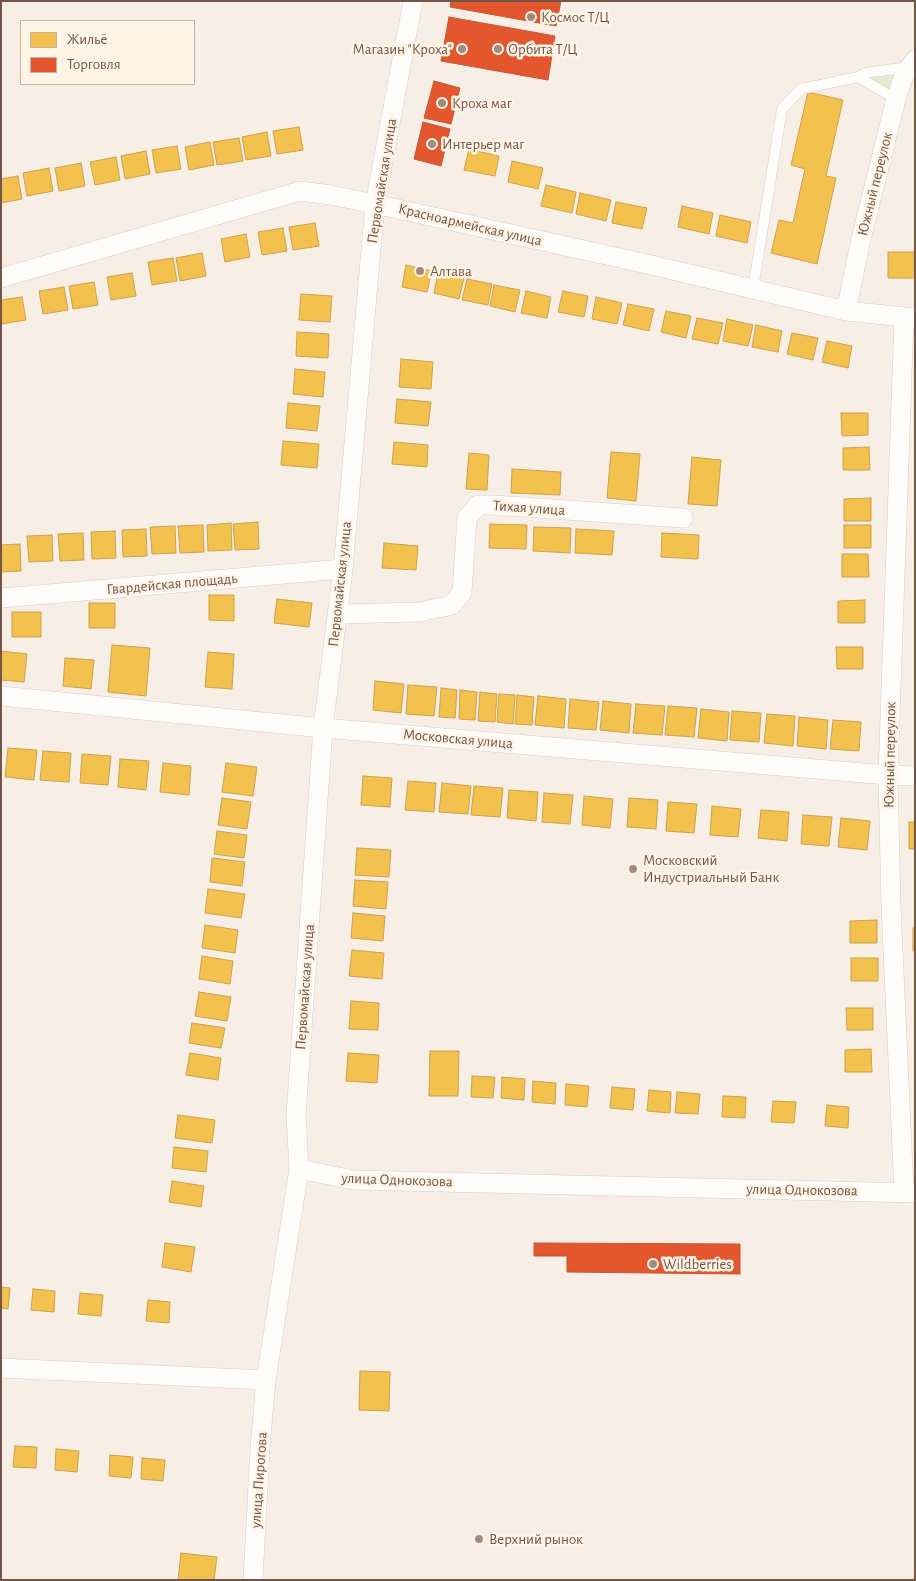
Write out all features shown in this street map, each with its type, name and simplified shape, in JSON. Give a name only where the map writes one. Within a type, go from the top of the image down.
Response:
[{"type":"street","name":"Первомайская улица","points":[[298,1169],[296,1115],[323,728],[343,569],[375,204],[413,1]]},
{"type":"street","name":"Южный переулок","points":[[846,311],[861,239],[896,99],[904,75],[912,64]]},
{"type":"street","name":"Красноармейская улица","points":[[1,278],[300,191],[375,204],[846,311],[909,318]]},
{"type":"street","name":"Южный переулок","points":[[909,318],[888,775],[891,906],[909,1192]]},
{"type":"street","name":"Тихая улица","points":[[338,614],[420,612],[452,605],[462,592],[467,518],[478,505],[683,518]]},
{"type":"street","name":"Гвардейская площадь","points":[[1,598],[343,569]]},
{"type":"street","name":"Московская улица","points":[[1,696],[323,728],[915,776]]},
{"type":"street","name":"улица Однокозова","points":[[298,1169],[352,1180],[909,1192]]},
{"type":"street","points":[[1,1368],[266,1380],[298,1169]]},
{"type":"street","name":"улица Пирогова","points":[[253,1580],[260,1448],[266,1380]]},
{"type":"lane","points":[[753,289],[782,109],[801,89],[858,78],[865,73],[912,64]]},
{"type":"lane","points":[[858,78],[896,99]]},
{"type":"green space","points":[[898,73],[891,91],[870,78]]},
{"type":"building: Жильё","points":[[808,92],[843,100],[826,176],[836,178],[817,264],[771,253],[779,220],[793,223],[805,169],[791,165]]},
{"type":"building: Жильё","points":[[299,127],[303,150],[277,154],[273,131]]},
{"type":"building: Жильё","points":[[267,132],[271,156],[246,160],[242,137]]},
{"type":"building: Жильё","points":[[239,138],[243,161],[217,165],[213,142]]},
{"type":"building: Жильё","points":[[210,142],[214,165],[189,170],[185,147]]},
{"type":"building: Жильё","points":[[177,146],[181,169],[156,173],[152,150]]},
{"type":"building: Жильё","points":[[469,149],[499,156],[495,176],[464,170]]},
{"type":"building: Жильё","points":[[146,151],[150,174],[125,179],[121,156]]},
{"type":"building: Жильё","points":[[116,157],[120,180],[95,185],[90,162]]},
{"type":"building: Жильё","points":[[512,161],[543,168],[538,189],[508,182]]},
{"type":"building: Жильё","points":[[81,163],[85,186],[59,191],[55,168]]},
{"type":"building: Жильё","points":[[49,168],[53,191],[27,196],[23,173]]},
{"type":"building: Жильё","points":[[18,176],[22,199],[1,203],[1,179]]},
{"type":"building: Жильё","points":[[546,185],[576,192],[572,213],[541,206]]},
{"type":"building: Жильё","points":[[580,193],[611,200],[606,221],[576,214]]},
{"type":"building: Жильё","points":[[616,202],[647,208],[642,229],[612,223]]},
{"type":"building: Жильё","points":[[682,206],[713,213],[709,234],[678,227]]},
{"type":"building: Жильё","points":[[720,215],[751,222],[747,243],[716,236]]},
{"type":"building: Жильё","points":[[315,223],[319,246],[293,250],[289,227]]},
{"type":"building: Жильё","points":[[283,228],[287,251],[262,255],[258,232]]},
{"type":"building: Жильё","points":[[246,234],[250,257],[225,262],[221,239]]},
{"type":"building: Жильё","points":[[888,252],[915,252],[915,278],[888,278]]},
{"type":"building: Жильё","points":[[202,253],[206,276],[180,281],[176,258]]},
{"type":"building: Жильё","points":[[173,258],[177,281],[152,285],[148,262]]},
{"type":"building: Жильё","points":[[406,265],[432,271],[427,292],[402,287]]},
{"type":"building: Жильё","points":[[438,272],[464,278],[459,299],[434,293]]},
{"type":"building: Жильё","points":[[132,273],[136,296],[111,300],[107,277]]},
{"type":"building: Жильё","points":[[467,279],[492,284],[488,305],[462,300]]},
{"type":"building: Жильё","points":[[94,282],[98,305],[73,309],[69,286]]},
{"type":"building: Жильё","points":[[494,285],[520,290],[515,312],[490,306]]},
{"type":"building: Жильё","points":[[64,287],[68,310],[43,314],[39,291]]},
{"type":"building: Жильё","points":[[526,291],[551,297],[547,318],[521,313]]},
{"type":"building: Жильё","points":[[563,291],[588,296],[584,317],[558,312]]},
{"type":"building: Жильё","points":[[301,294],[332,296],[330,322],[299,320]]},
{"type":"building: Жильё","points":[[22,297],[26,320],[1,324],[1,300]]},
{"type":"building: Жильё","points":[[596,297],[622,303],[617,324],[592,319]]},
{"type":"building: Жильё","points":[[628,304],[654,309],[649,331],[623,325]]},
{"type":"building: Жильё","points":[[666,311],[691,316],[686,338],[661,332]]},
{"type":"building: Жильё","points":[[697,318],[723,323],[718,344],[692,339]]},
{"type":"building: Жильё","points":[[727,319],[753,325],[748,346],[723,341]]},
{"type":"building: Жильё","points":[[756,325],[782,331],[778,352],[752,347]]},
{"type":"building: Жильё","points":[[297,332],[329,334],[328,358],[296,356]]},
{"type":"building: Жильё","points":[[792,333],[818,338],[813,360],[787,354]]},
{"type":"building: Жильё","points":[[827,341],[852,346],[848,368],[822,362]]},
{"type":"building: Жильё","points":[[401,359],[433,362],[431,389],[399,387]]},
{"type":"building: Жильё","points":[[295,369],[325,372],[323,397],[293,394]]},
{"type":"building: Жильё","points":[[397,399],[431,402],[428,426],[395,423]]},
{"type":"building: Жильё","points":[[288,403],[320,406],[317,431],[286,428]]},
{"type":"building: Жильё","points":[[841,413],[868,413],[868,435],[842,436]]},
{"type":"building: Жильё","points":[[283,441],[319,444],[317,468],[281,465]]},
{"type":"building: Жильё","points":[[394,442],[428,445],[427,467],[392,464]]},
{"type":"building: Жильё","points":[[869,447],[870,470],[843,470],[843,448]]},
{"type":"building: Жильё","points":[[611,452],[640,454],[636,501],[607,498]]},
{"type":"building: Жильё","points":[[469,453],[489,455],[487,490],[466,489]]},
{"type":"building: Жильё","points":[[692,457],[721,460],[717,506],[688,504]]},
{"type":"building: Жильё","points":[[512,469],[561,472],[560,495],[511,493]]},
{"type":"building: Жильё","points":[[871,498],[871,521],[844,521],[844,499]]},
{"type":"building: Жильё","points":[[258,522],[259,549],[235,550],[233,524]]},
{"type":"building: Жильё","points":[[231,523],[232,550],[208,551],[207,525]]},
{"type":"building: Жильё","points":[[490,524],[527,525],[526,549],[489,548]]},
{"type":"building: Жильё","points":[[203,525],[204,552],[180,553],[178,526]]},
{"type":"building: Жильё","points":[[844,525],[871,525],[871,548],[844,548]]},
{"type":"building: Жильё","points":[[175,526],[176,553],[152,554],[150,527]]},
{"type":"building: Жильё","points":[[534,527],[571,528],[570,553],[533,551]]},
{"type":"building: Жильё","points":[[146,529],[147,556],[123,557],[122,530]]},
{"type":"building: Жильё","points":[[576,529],[614,531],[612,555],[575,553]]},
{"type":"building: Жильё","points":[[115,531],[116,558],[92,559],[91,532]]},
{"type":"building: Жильё","points":[[83,533],[84,560],[60,561],[58,534]]},
{"type":"building: Жильё","points":[[662,533],[699,535],[698,559],[661,557]]},
{"type":"building: Жильё","points":[[52,535],[53,561],[29,562],[27,536]]},
{"type":"building: Жильё","points":[[384,543],[418,546],[416,570],[382,568]]},
{"type":"building: Жильё","points":[[20,544],[21,571],[1,572],[1,545]]},
{"type":"building: Жильё","points":[[842,554],[868,554],[869,577],[842,577]]},
{"type":"building: Жильё","points":[[209,595],[234,595],[234,621],[209,620]]},
{"type":"building: Жильё","points":[[277,599],[312,603],[309,627],[274,623]]},
{"type":"building: Жильё","points":[[865,600],[865,623],[838,623],[838,601]]},
{"type":"building: Жильё","points":[[89,603],[115,603],[115,628],[89,628]]},
{"type":"building: Жильё","points":[[12,612],[41,612],[41,637],[12,637]]},
{"type":"building: Жильё","points":[[112,645],[150,648],[146,696],[108,692]]},
{"type":"building: Жильё","points":[[836,647],[863,647],[863,669],[837,669]]},
{"type":"building: Жильё","points":[[1,651],[27,654],[24,682],[1,680]]},
{"type":"building: Жильё","points":[[208,652],[234,654],[232,689],[205,687]]},
{"type":"building: Жильё","points":[[65,658],[94,660],[91,689],[63,686]]},
{"type":"building: Жильё","points":[[375,681],[404,684],[401,713],[373,710]]},
{"type":"building: Жильё","points":[[408,685],[437,687],[434,716],[406,714]]},
{"type":"building: Жильё","points":[[441,688],[457,690],[455,718],[439,717]]},
{"type":"building: Жильё","points":[[460,690],[477,692],[475,720],[459,719]]},
{"type":"building: Жильё","points":[[480,692],[497,694],[495,722],[478,721]]},
{"type":"building: Жильё","points":[[499,694],[515,695],[513,724],[497,722]]},
{"type":"building: Жильё","points":[[517,695],[534,697],[532,725],[515,724]]},
{"type":"building: Жильё","points":[[538,696],[566,699],[564,728],[535,725]]},
{"type":"building: Жильё","points":[[570,699],[599,702],[596,730],[568,728]]},
{"type":"building: Жильё","points":[[603,701],[631,704],[629,733],[600,730]]},
{"type":"building: Жильё","points":[[636,704],[665,706],[662,735],[633,733]]},
{"type":"building: Жильё","points":[[668,706],[697,708],[694,737],[665,735]]},
{"type":"building: Жильё","points":[[701,709],[729,712],[727,741],[698,738]]},
{"type":"building: Жильё","points":[[732,711],[761,713],[759,742],[730,740]]},
{"type":"building: Жильё","points":[[767,714],[795,716],[793,746],[764,743]]},
{"type":"building: Жильё","points":[[799,717],[828,720],[826,749],[797,746]]},
{"type":"building: Жильё","points":[[833,720],[861,722],[859,751],[830,749]]},
{"type":"building: Жильё","points":[[8,748],[37,750],[34,780],[5,777]]},
{"type":"building: Жильё","points":[[43,751],[71,753],[69,782],[40,780]]},
{"type":"building: Жильё","points":[[82,754],[111,756],[108,785],[80,783]]},
{"type":"building: Жильё","points":[[120,759],[149,761],[146,790],[118,787]]},
{"type":"building: Жильё","points":[[163,763],[191,766],[189,795],[160,792]]},
{"type":"building: Жильё","points":[[226,763],[257,767],[253,796],[222,792]]},
{"type":"building: Жильё","points":[[363,776],[392,778],[390,807],[361,805]]},
{"type":"building: Жильё","points":[[408,781],[436,783],[434,812],[405,810]]},
{"type":"building: Жильё","points":[[442,783],[471,786],[468,814],[439,812]]},
{"type":"building: Жильё","points":[[474,786],[503,788],[500,817],[471,815]]},
{"type":"building: Жильё","points":[[509,790],[538,792],[536,821],[507,818]]},
{"type":"building: Жильё","points":[[544,793],[573,795],[570,824],[542,822]]},
{"type":"building: Жильё","points":[[584,796],[613,799],[610,828],[582,825]]},
{"type":"building: Жильё","points":[[222,798],[251,802],[247,829],[218,825]]},
{"type":"building: Жильё","points":[[629,798],[658,800],[656,829],[627,827]]},
{"type":"building: Жильё","points":[[668,802],[697,804],[694,833],[666,831]]},
{"type":"building: Жильё","points":[[712,806],[741,809],[738,837],[710,835]]},
{"type":"building: Жильё","points":[[761,810],[789,812],[787,841],[758,838]]},
{"type":"building: Жильё","points":[[803,815],[832,817],[829,846],[801,844]]},
{"type":"building: Жильё","points":[[841,818],[870,821],[867,850],[838,847]]},
{"type":"building: Жильё","points":[[909,822],[915,822],[915,849],[909,849]]},
{"type":"building: Жильё","points":[[217,831],[247,835],[244,858],[214,854]]},
{"type":"building: Жильё","points":[[357,848],[391,850],[389,877],[355,875]]},
{"type":"building: Жильё","points":[[212,858],[245,862],[242,886],[210,882]]},
{"type":"building: Жильё","points":[[355,880],[388,882],[386,909],[353,906]]},
{"type":"building: Жильё","points":[[208,889],[245,894],[241,918],[205,913]]},
{"type":"building: Жильё","points":[[353,913],[385,916],[383,941],[351,938]]},
{"type":"building: Жильё","points":[[877,920],[877,943],[850,943],[850,921]]},
{"type":"building: Жильё","points":[[205,925],[238,930],[235,953],[202,948]]},
{"type":"building: Жильё","points":[[913,928],[915,928],[915,951],[913,951]]},
{"type":"building: Жильё","points":[[352,950],[384,953],[382,979],[349,976]]},
{"type":"building: Жильё","points":[[202,956],[233,961],[230,984],[199,979]]},
{"type":"building: Жильё","points":[[851,958],[878,958],[878,981],[851,981]]},
{"type":"building: Жильё","points":[[199,992],[231,997],[227,1021],[195,1016]]},
{"type":"building: Жильё","points":[[351,1001],[379,1003],[378,1030],[349,1029]]},
{"type":"building: Жильё","points":[[846,1008],[873,1008],[873,1030],[847,1030]]},
{"type":"building: Жильё","points":[[192,1023],[225,1028],[221,1048],[189,1043]]},
{"type":"building: Жильё","points":[[871,1049],[872,1072],[845,1072],[845,1050]]},
{"type":"building: Жильё","points":[[430,1051],[459,1051],[458,1096],[429,1096]]},
{"type":"building: Жильё","points":[[190,1053],[221,1058],[218,1080],[186,1075]]},
{"type":"building: Жильё","points":[[348,1053],[379,1055],[377,1083],[346,1081]]},
{"type":"building: Жильё","points":[[472,1076],[495,1077],[493,1098],[471,1097]]},
{"type":"building: Жильё","points":[[502,1077],[525,1079],[524,1100],[501,1098]]},
{"type":"building: Жильё","points":[[533,1081],[556,1083],[555,1104],[532,1102]]},
{"type":"building: Жильё","points":[[566,1084],[589,1086],[587,1107],[565,1105]]},
{"type":"building: Жильё","points":[[612,1087],[635,1089],[633,1110],[610,1108]]},
{"type":"building: Жильё","points":[[649,1090],[671,1092],[670,1113],[647,1111]]},
{"type":"building: Жильё","points":[[677,1092],[700,1094],[698,1114],[675,1113]]},
{"type":"building: Жильё","points":[[723,1096],[746,1097],[745,1118],[722,1117]]},
{"type":"building: Жильё","points":[[773,1101],[796,1102],[794,1123],[771,1122]]},
{"type":"building: Жильё","points":[[827,1105],[849,1107],[848,1128],[825,1126]]},
{"type":"building: Жильё","points":[[178,1115],[215,1120],[212,1143],[175,1138]]},
{"type":"building: Жильё","points":[[174,1147],[208,1151],[206,1172],[172,1168]]},
{"type":"building: Жильё","points":[[172,1181],[204,1186],[201,1207],[169,1202]]},
{"type":"building: Жильё","points":[[165,1243],[195,1247],[191,1272],[162,1267]]},
{"type":"building: Жильё","points":[[1,1287],[10,1288],[8,1309],[1,1308]]},
{"type":"building: Жильё","points":[[33,1289],[55,1291],[54,1312],[31,1310]]},
{"type":"building: Жильё","points":[[80,1293],[103,1295],[101,1316],[78,1314]]},
{"type":"building: Жильё","points":[[148,1300],[170,1302],[169,1323],[146,1321]]},
{"type":"building: Жильё","points":[[360,1371],[390,1372],[389,1411],[359,1410]]},
{"type":"building: Жильё","points":[[15,1446],[37,1447],[36,1468],[13,1467]]},
{"type":"building: Жильё","points":[[56,1449],[79,1451],[77,1472],[55,1470]]},
{"type":"building: Жильё","points":[[110,1455],[133,1457],[131,1478],[109,1476]]},
{"type":"building: Жильё","points":[[142,1458],[165,1460],[163,1481],[141,1479]]},
{"type":"building: Жильё","points":[[181,1553],[217,1557],[214,1580],[178,1580]]},
{"type":"building: Торговля","name":"Космос Т/Ц","points":[[451,1],[561,1],[556,26],[450,7]]},
{"type":"building: Торговля","name":"Орбита Т/Ц","points":[[449,17],[555,36],[548,80],[441,61]]},
{"type":"building: Торговля","name":"Кроха маг","points":[[434,81],[460,88],[451,124],[424,118]]},
{"type":"building: Торговля","name":"Интерьер маг","points":[[423,122],[450,129],[441,166],[414,159]]},
{"type":"building: Торговля","name":"Wildberries","points":[[534,1243],[740,1244],[740,1274],[567,1272],[567,1256],[534,1256]]},
{"type":"place","name":"Космос Т/Ц","points":[[531,17]]},
{"type":"place","name":"Магазин \"Кроха\"","points":[[462,49]]},
{"type":"place","name":"Орбита Т/Ц","points":[[498,49]]},
{"type":"place","name":"Кроха маг","points":[[442,103]]},
{"type":"place","name":"Интерьер маг","points":[[432,144]]},
{"type":"place","name":"Алтава","points":[[420,271]]},
{"type":"place","name":"Московский Индустриальный Банк","points":[[633,869]]},
{"type":"place","name":"Wildberries","points":[[653,1264]]},
{"type":"place","name":"Верхний рынок","points":[[479,1539]]}]
